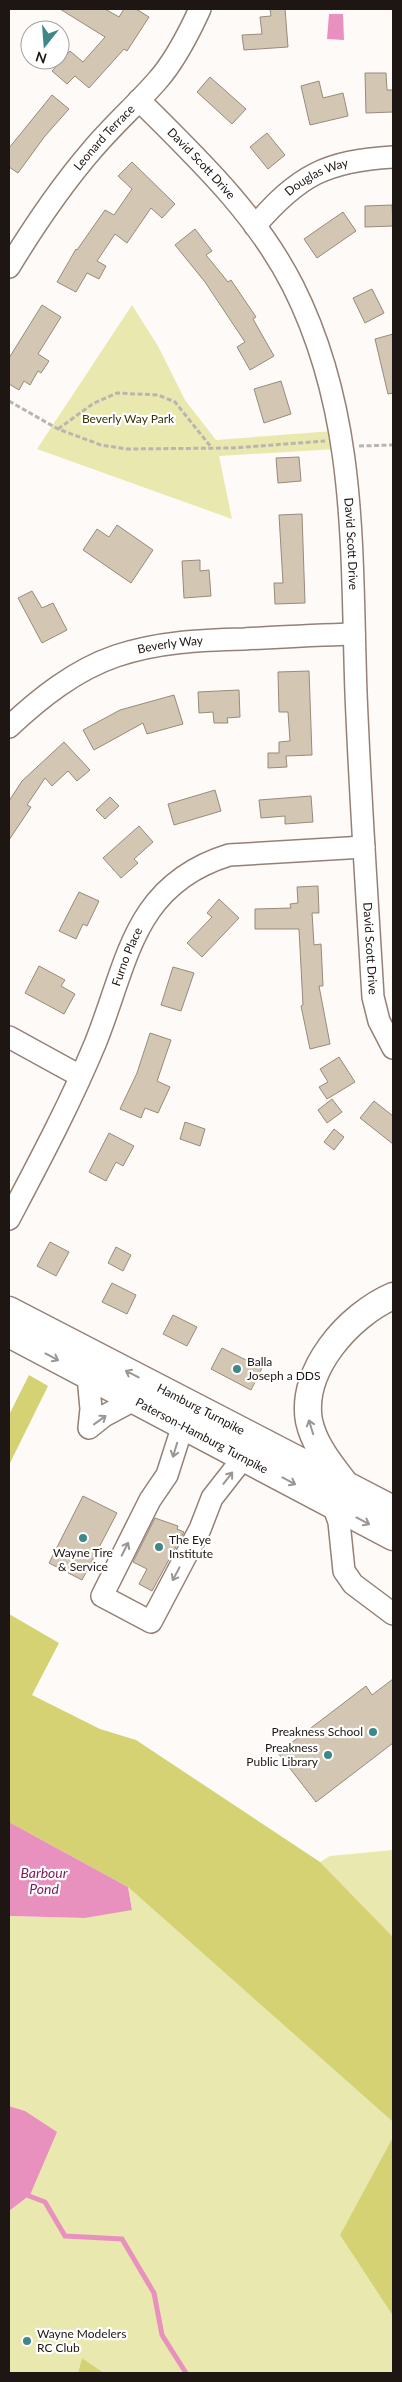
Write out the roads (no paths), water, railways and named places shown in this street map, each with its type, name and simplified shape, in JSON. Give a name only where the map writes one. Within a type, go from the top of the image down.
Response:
[{"type":"main road","points":[[339,1494],[310,1423],[308,1403],[310,1390],[323,1359],[336,1340],[358,1319],[393,1296]]},
{"type":"main road","name":"Hamburg Turnpike","points":[[9,1310],[339,1494],[393,1509]]},
{"type":"main road","name":"Paterson-Hamburg Turnpike","points":[[9,1334],[244,1457],[339,1494],[393,1537]]},
{"type":"street","name":"Leonard Terrace","points":[[9,267],[31,230],[65,182],[159,79],[179,48],[200,9]]},
{"type":"street","name":"David Scott Drive","points":[[139,100],[216,177],[255,226],[288,276],[310,322],[327,372],[343,443],[349,500],[364,846],[373,997],[379,1021],[393,1048]]},
{"type":"street","name":"Douglas Way","points":[[255,226],[272,206],[292,188],[312,175],[334,165],[358,159],[393,157]]},
{"type":"street","name":"Beverly Way","points":[[9,727],[32,705],[83,671],[114,657],[147,647],[179,641],[354,634]]},
{"type":"street","name":"Furno Place","points":[[9,1218],[95,1045],[128,950],[144,920],[170,887],[189,872],[229,855],[364,846]]},
{"type":"street","points":[[9,1037],[80,1076]]},
{"type":"street","points":[[88,1376],[89,1428],[104,1416],[134,1400]]},
{"type":"street","points":[[183,1425],[167,1475],[150,1500],[102,1596],[151,1622],[200,1529],[212,1498],[244,1457]]},
{"type":"street","points":[[339,1494],[341,1553],[344,1570],[353,1584],[393,1614]]},
{"type":"water","points":[[329,14],[343,14],[344,40],[327,39]]},
{"type":"water","name":"Barbour Pond","points":[[9,1822],[128,1887],[132,1910],[85,1918],[9,1916]]},
{"type":"water","points":[[9,2106],[25,2111],[57,2132],[30,2195],[9,2211]]},
{"type":"waterway","points":[[24,2194],[45,2202],[65,2236],[122,2239],[154,2293],[162,2335],[186,2373]]},
{"type":"place","name":"Balla Joseph a DDS","points":[[237,1369]]},
{"type":"place","name":"Wayne Tire & Service","points":[[83,1538]]},
{"type":"place","name":"The Eye Institute","points":[[159,1547]]},
{"type":"place","name":"Preakness School","points":[[373,1732]]},
{"type":"place","name":"Preakness Public Library","points":[[328,1755]]},
{"type":"place","name":"Wayne Modelers RC Club","points":[[27,2341]]},
{"type":"park label","name":"Beverly Way Park","points":[[128,419]]}]
